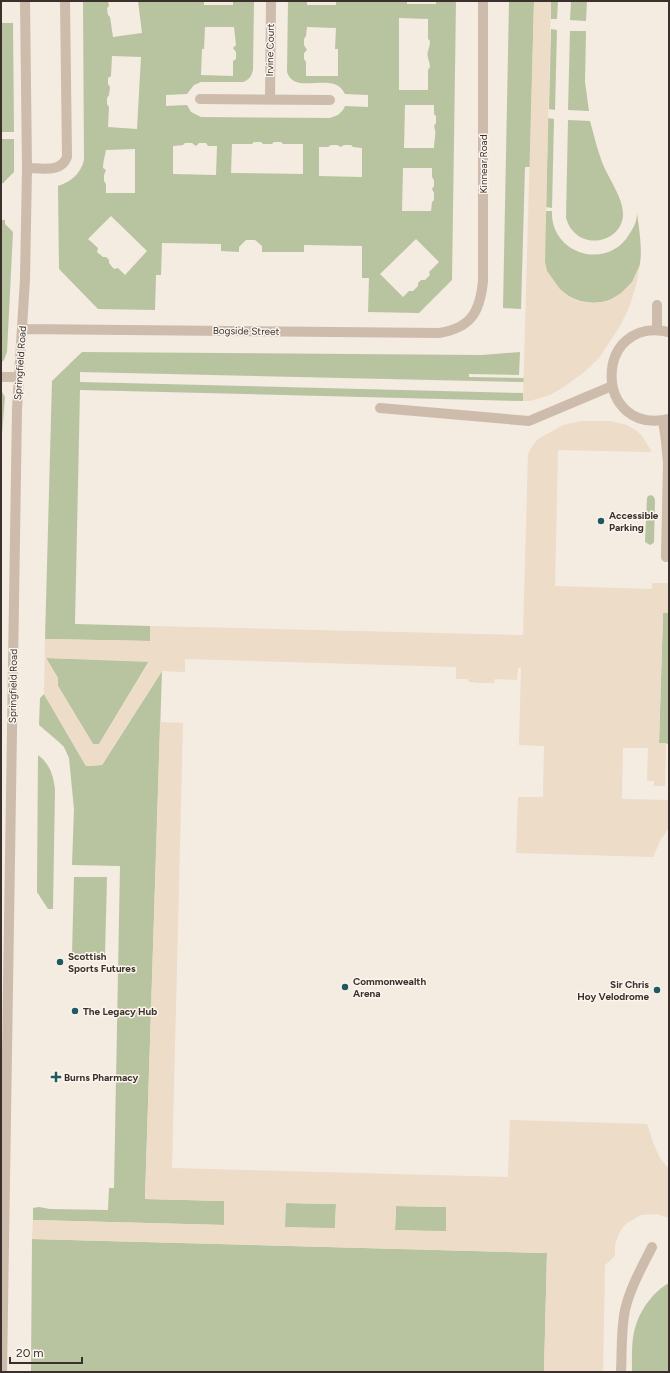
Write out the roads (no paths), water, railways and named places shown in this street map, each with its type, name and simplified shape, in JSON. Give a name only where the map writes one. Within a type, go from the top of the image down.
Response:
[{"type":"street","name":"Springfield Road","points":[[2,1372],[5,916],[17,409],[25,279],[27,168],[25,1]]},
{"type":"street","points":[[27,168],[57,168],[62,166],[67,157],[65,1]]},
{"type":"street","name":"Irvine Court","points":[[270,100],[271,1]]},
{"type":"street","name":"Kinnear Road","points":[[467,322],[474,315],[478,307],[482,295],[483,281],[483,1]]},
{"type":"street","points":[[200,99],[330,100]]},
{"type":"street","points":[[657,305],[657,330]]},
{"type":"street","name":"Bogside Street","points":[[22,329],[439,333],[458,328],[467,322]]},
{"type":"street","points":[[666,557],[668,463],[666,419],[651,420],[632,414],[624,408],[618,400],[612,386],[611,372],[612,362],[622,346],[628,340],[644,332],[657,330],[669,332]]},
{"type":"street","points":[[1,376],[19,377]]},
{"type":"street","points":[[380,408],[529,421],[612,386]]},
{"type":"street","points":[[621,1372],[623,1321],[625,1309],[634,1283],[652,1247]]},
{"type":"place","name":"Accessible Parking","points":[[601,521]]},
{"type":"place","name":"Scottish Sports Futures","points":[[60,962]]},
{"type":"place","name":"Commonwealth Arena","points":[[345,987]]},
{"type":"place","name":"Sir Chris Hoy Velodrome","points":[[657,990]]},
{"type":"place","name":"The Legacy Hub","points":[[75,1011]]},
{"type":"place","name":"Burns Pharmacy","points":[[56,1077]]}]
